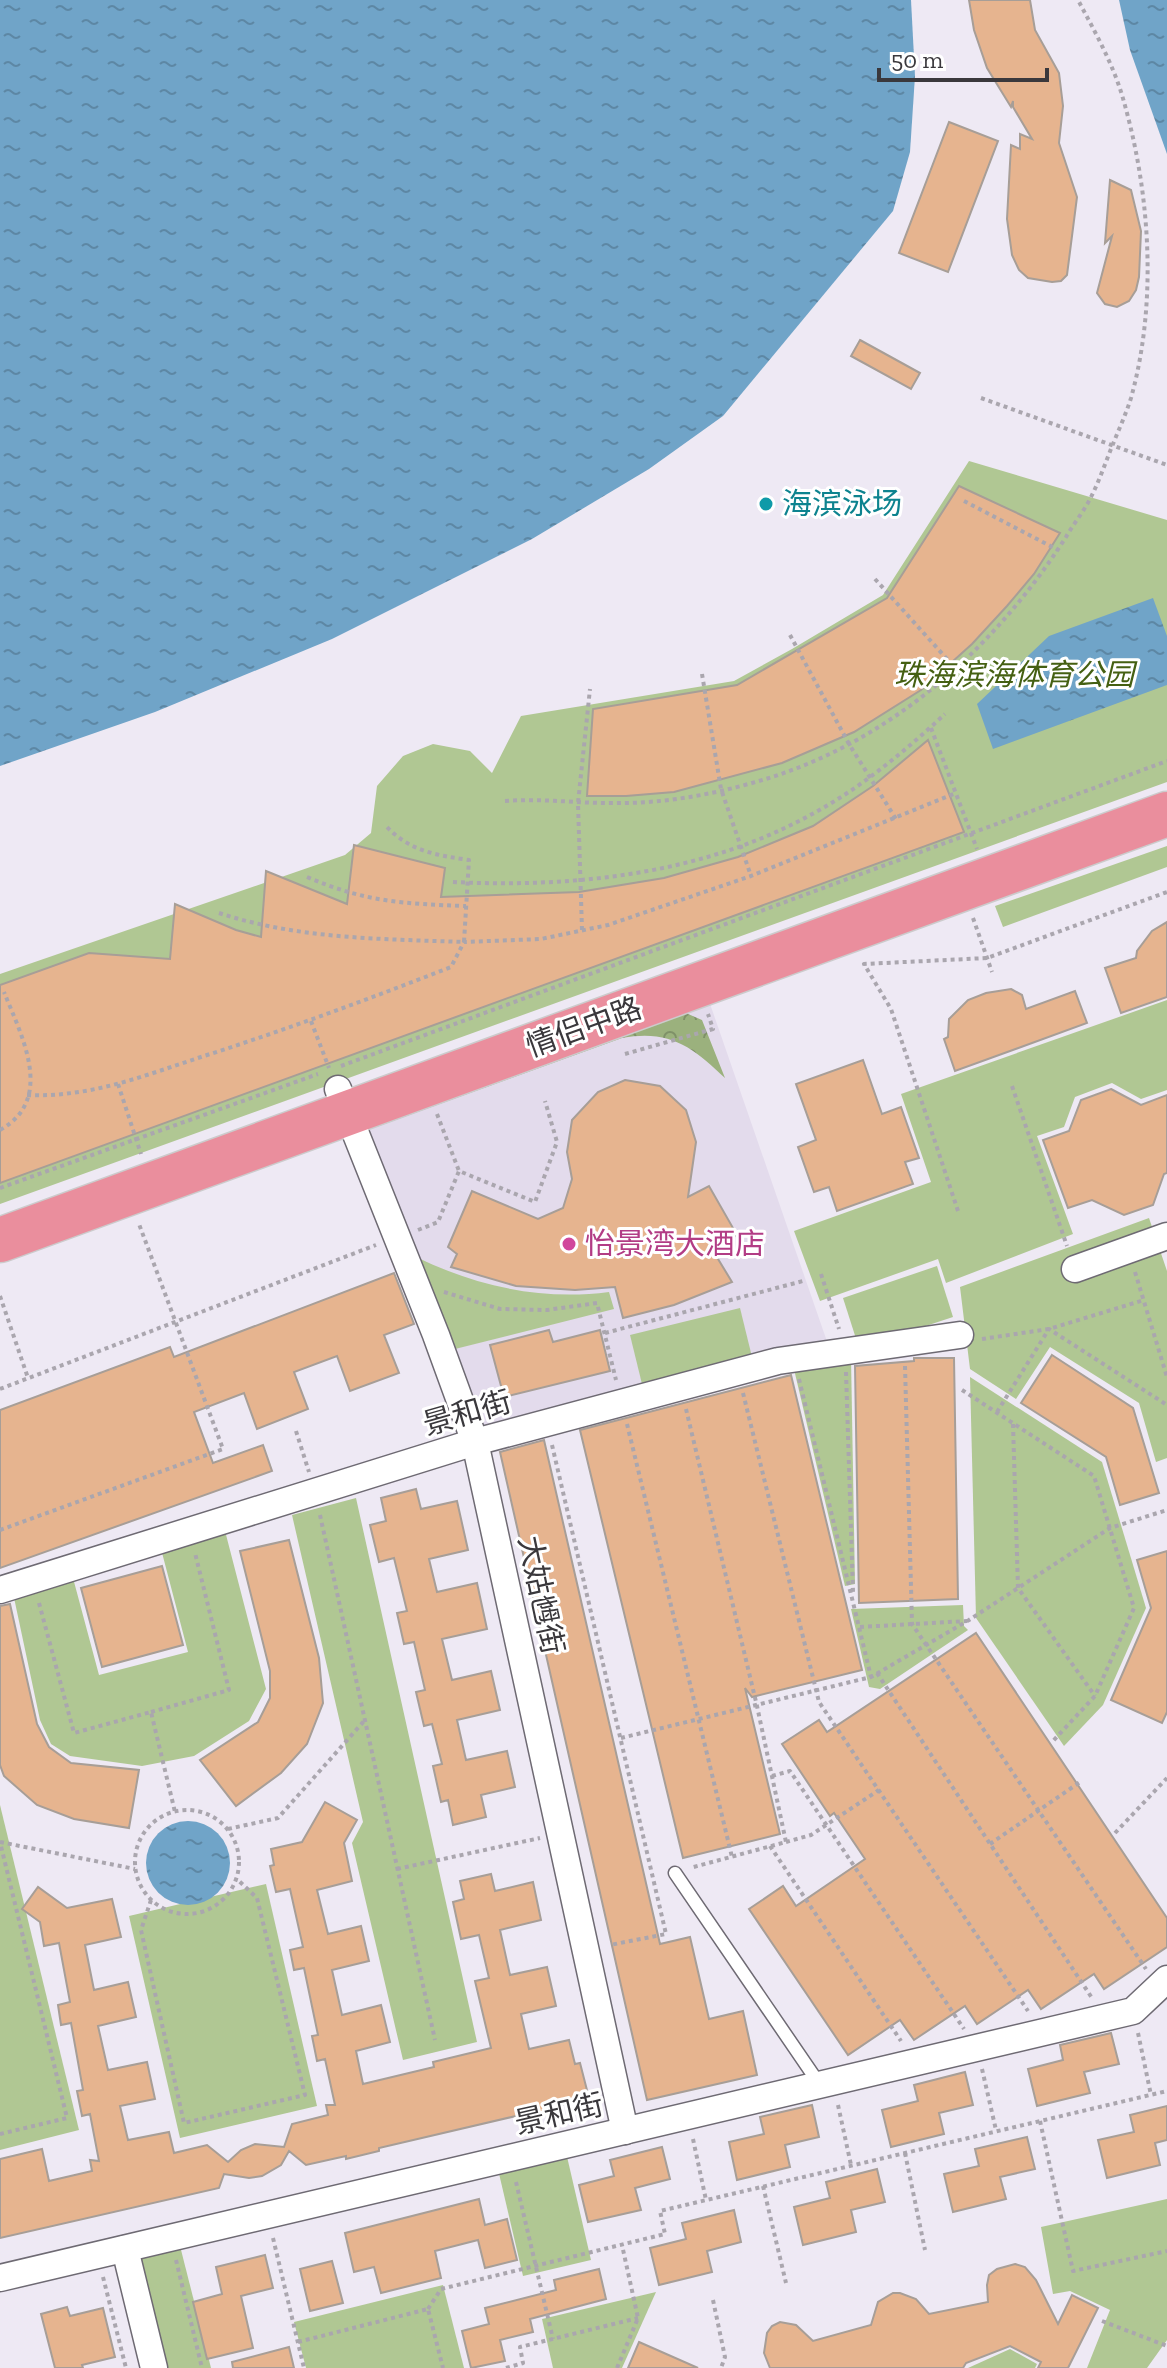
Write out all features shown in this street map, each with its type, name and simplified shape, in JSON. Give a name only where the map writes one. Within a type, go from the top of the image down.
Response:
[{"type":"highway","name":"情侣中路","points":[[0,1211],[1167,789]]},
{"type":"highway","name":"情侣中路","points":[[338,1091],[426,1085],[698,986],[971,859],[1167,814]]},
{"type":"highway","name":"情侣中路","points":[[0,1240],[136,1164]]},
{"type":"street","name":"大姑乸街","points":[[338,1091],[415,1280],[475,1442],[625,2131]]},
{"type":"street","points":[[1075,1269],[1167,1236]]},
{"type":"street","name":"景和街","points":[[0,1590],[475,1442],[778,1361],[970,1337]]},
{"type":"street","points":[[1133,2011],[1163,1983]]},
{"type":"street","name":"景和街","points":[[0,2278],[1133,2011]]},
{"type":"street","points":[[125,2249],[154,2368]]},
{"type":"lane","points":[[675,1873],[827,2084]]},
{"type":"path","points":[[505,801],[540,798],[578,803],[625,803],[721,789],[772,777],[826,756],[886,723],[956,669],[999,627],[1058,550],[1091,497],[1131,398],[1147,288],[1145,229],[1138,171],[1121,93],[1078,0]]},
{"type":"path","points":[[981,398],[1167,465]]},
{"type":"path","points":[[964,501],[1058,550]]},
{"type":"path","points":[[875,579],[956,669]]},
{"type":"path","points":[[790,635],[849,744],[896,819]]},
{"type":"path","points":[[702,674],[721,789],[751,876]]},
{"type":"path","points":[[582,930],[578,803],[590,689]]},
{"type":"path","points":[[453,882],[579,880],[644,873],[740,846],[814,814],[871,776],[945,714]]},
{"type":"path","points":[[931,728],[956,793],[992,972]]},
{"type":"path","points":[[0,1188],[136,1164],[338,1091],[971,859],[1167,761]]},
{"type":"path","points":[[219,913],[299,933],[464,942],[541,939],[608,925],[751,876],[956,793]]},
{"type":"path","points":[[27,1095],[84,1093],[118,1084],[311,1021],[451,967],[464,942],[469,860],[418,849],[399,840],[385,825]]},
{"type":"path","points":[[307,877],[343,892],[377,901],[466,906]]},
{"type":"path","points":[[958,1211],[891,1009],[864,964],[987,958],[1167,892]]},
{"type":"path","points":[[625,1054],[713,1029],[698,986]]},
{"type":"path","points":[[0,1130],[22,1111],[32,1074],[29,1055],[4,992]]},
{"type":"path","points":[[311,1021],[338,1091]]},
{"type":"path","points":[[0,1530],[223,1449],[175,1321],[118,1084]]},
{"type":"path","points":[[0,1389],[438,1222],[459,1171],[426,1085]]},
{"type":"path","points":[[1012,1086],[1075,1269]]},
{"type":"path","points":[[459,1171],[535,1202],[557,1142],[545,1101]]},
{"type":"path","points":[[1128,1250],[1167,1377]]},
{"type":"path","points":[[821,1274],[846,1352],[853,1602]]},
{"type":"path","points":[[415,1280],[500,1309],[547,1310],[597,1303],[732,1857]]},
{"type":"path","points":[[605,1333],[803,1281]]},
{"type":"path","points":[[0,1296],[28,1378]]},
{"type":"path","points":[[970,1337],[1049,1329],[1144,1300]]},
{"type":"path","points":[[1049,1329],[1167,1405]]},
{"type":"path","points":[[997,1412],[1049,1329]]},
{"type":"path","points":[[905,1343],[912,1624],[1039,1811],[1163,1983]]},
{"type":"path","points":[[778,1361],[797,1369],[871,1677]]},
{"type":"path","points":[[738,1372],[819,1702],[1043,2033]]},
{"type":"path","points":[[681,1387],[786,1842]]},
{"type":"path","points":[[962,1390],[1094,1476],[1134,1608],[1095,1696],[1052,1742]]},
{"type":"path","points":[[547,1423],[666,1934],[586,1950]]},
{"type":"path","points":[[1013,1423],[1018,1588],[1095,1696]]},
{"type":"path","points":[[296,1431],[315,1492],[435,2040]]},
{"type":"path","points":[[621,1738],[871,1677],[969,1620],[1110,1528],[1167,1510]]},
{"type":"path","points":[[33,1580],[74,1733],[229,1690],[190,1531]]},
{"type":"path","points":[[859,1627],[969,1620]]},
{"type":"path","points":[[877,1673],[1106,2018]]},
{"type":"path","points":[[151,1712],[175,1812]]},
{"type":"path","points":[[228,1829],[278,1818],[365,1720]]},
{"type":"path","points":[[772,1776],[790,1771],[978,2048],[997,2131]]},
{"type":"path","points":[[1115,1833],[1167,1778]]},
{"type":"path","points":[[990,1844],[1080,1782]]},
{"type":"path","points":[[652,1879],[811,1835],[879,1790]]},
{"type":"path","points":[[200,1811],[216,1818],[228,1829],[237,1845],[240,1862],[237,1879],[222,1901],[199,1913],[182,1914],[165,1910],[151,1900],[141,1886],[135,1869],[136,1852],[142,1836],[152,1823],[166,1814],[200,1811]]},
{"type":"path","points":[[397,1869],[560,1833]]},
{"type":"path","points":[[0,2134],[67,2118],[0,1842],[135,1869]]},
{"type":"path","points":[[770,1846],[915,2063]]},
{"type":"path","points":[[151,1900],[141,1930],[184,2123],[305,2095],[257,1898],[237,1879]]},
{"type":"path","points":[[1133,2011],[1151,2095]]},
{"type":"path","points":[[827,2084],[851,2165]]},
{"type":"path","points":[[298,2342],[428,2309],[441,2289],[665,2234],[660,2211],[1167,2091]]},
{"type":"path","points":[[688,2117],[706,2200]]},
{"type":"path","points":[[1040,2121],[1073,2271],[1167,2251]]},
{"type":"path","points":[[905,2153],[925,2250]]},
{"type":"path","points":[[510,2158],[553,2339]]},
{"type":"path","points":[[763,2186],[786,2283]]},
{"type":"path","points":[[267,2215],[304,2368]]},
{"type":"path","points":[[171,2238],[202,2368]]},
{"type":"path","points":[[617,2368],[638,2318],[622,2244]]},
{"type":"path","points":[[98,2256],[126,2368]]},
{"type":"path","points":[[713,2300],[725,2357],[721,2368]]},
{"type":"path","points":[[428,2309],[443,2368]]},
{"type":"path","points":[[506,2368],[523,2363],[520,2347],[638,2318]]},
{"type":"path","points":[[1102,2321],[1167,2346]]},
{"type":"shaded area","name":"怡景湾大酒店","points":[[708,998],[831,1353],[476,1442],[357,1126]]},
{"type":"green space","name":"珠海滨海体育公园","points":[[969,461],[1167,520],[1167,782],[0,1204],[0,974],[345,855],[371,833],[377,786],[403,756],[433,744],[470,751],[492,773],[521,716],[734,681],[883,595]]},
{"type":"green space","points":[[1167,846],[1167,867],[1003,927],[995,906]]},
{"type":"green space","points":[[1167,1000],[1167,1090],[1141,1099],[1112,1083],[1075,1097],[1064,1127],[1037,1136],[1073,1234],[946,1283],[938,1259],[820,1301],[794,1231],[931,1182],[901,1094]]},
{"type":"green space","points":[[681,1011],[702,1020],[725,1078],[702,1057],[679,1043],[653,1036],[622,1038],[376,1127],[375,1121]]},
{"type":"green space","points":[[1149,1218],[1167,1271],[1167,1458],[1156,1462],[1139,1403],[1050,1347],[1016,1399],[970,1369],[960,1287]]},
{"type":"green space","points":[[414,1256],[461,1276],[509,1289],[558,1294],[609,1292],[614,1309],[451,1350]]},
{"type":"green space","points":[[937,1266],[953,1317],[859,1348],[843,1298]]},
{"type":"green space","points":[[740,1308],[752,1357],[642,1384],[630,1335]]},
{"type":"green space","points":[[851,1357],[855,1584],[845,1586],[793,1365]]},
{"type":"green space","points":[[970,1377],[1102,1462],[1146,1608],[1103,1705],[1064,1746],[976,1618]]},
{"type":"green space","points":[[356,1498],[477,2042],[403,2060],[352,1843],[363,1822],[292,1515]]},
{"type":"green space","points":[[224,1527],[266,1689],[249,1721],[194,1756],[142,1766],[70,1756],[51,1744],[40,1720],[13,1593],[73,1578],[99,1675],[188,1652],[160,1545]]},
{"type":"green space","points":[[963,1605],[964,1626],[968,1630],[880,1689],[869,1687],[851,1609]]},
{"type":"green space","points":[[0,1805],[79,2130],[0,2150]]},
{"type":"green space","points":[[266,1884],[317,2106],[180,2138],[129,1916]]},
{"type":"green space","points":[[565,2148],[591,2260],[523,2276],[497,2165]]},
{"type":"green space","points":[[1167,2199],[1167,2340],[1147,2368],[1087,2368],[1110,2310],[1070,2291],[1053,2294],[1041,2227]]},
{"type":"green space","points":[[179,2242],[211,2368],[161,2368],[132,2252]]},
{"type":"green space","points":[[443,2285],[464,2368],[306,2368],[294,2322]]},
{"type":"green space","points":[[656,2292],[622,2368],[553,2368],[542,2319]]},
{"type":"green space","points":[[1010,2349],[1037,2364],[1035,2368],[968,2368]]},
{"type":"water","points":[[0,0],[911,0],[915,76],[910,152],[893,211],[723,416],[649,469],[532,539],[332,639],[155,712],[0,766]]},
{"type":"water","points":[[1119,0],[1167,0],[1167,154],[1130,50]]},
{"type":"water","points":[[1153,598],[1167,636],[1167,685],[993,749],[977,704],[1049,636]]},
{"type":"water","points":[[188,1821],[204,1824],[218,1833],[227,1847],[230,1863],[227,1879],[218,1893],[204,1902],[188,1905],[172,1902],[158,1893],[149,1879],[146,1863],[149,1847],[158,1833],[172,1824]]},
{"type":"building","points":[[969,0],[1030,0],[1035,30],[1059,73],[1063,106],[1059,143],[1077,197],[1067,275],[1061,281],[1028,278],[1019,270],[1012,255],[1007,219],[1011,145],[1020,149],[1020,134],[1032,139],[1013,107],[1013,101],[1011,107],[987,68],[974,30]]},
{"type":"building","points":[[949,122],[998,141],[948,272],[899,253]]},
{"type":"building","points":[[1110,180],[1131,190],[1141,231],[1136,290],[1129,301],[1117,307],[1105,304],[1097,293],[1112,236],[1105,243]]},
{"type":"building","points":[[860,340],[920,373],[911,389],[851,356]]},
{"type":"building","points":[[959,486],[1060,533],[1034,574],[1007,606],[972,644],[921,690],[854,732],[782,763],[674,792],[587,796],[593,709],[737,685],[887,598]]},
{"type":"building","points":[[928,740],[964,832],[0,1183],[0,985],[89,953],[170,959],[175,904],[236,930],[261,937],[266,871],[347,904],[354,845],[445,868],[441,897],[579,892],[664,878],[738,857],[813,826],[873,786]]},
{"type":"building","points":[[1167,922],[1167,997],[1121,1013],[1105,968],[1136,958],[1137,951],[1152,931]]},
{"type":"building","points":[[1011,989],[1022,995],[1026,1009],[1075,991],[1087,1023],[955,1071],[944,1039],[948,1037],[949,1019],[968,1000]]},
{"type":"building","points":[[863,1060],[882,1114],[901,1107],[919,1158],[905,1162],[913,1184],[837,1211],[829,1187],[814,1192],[798,1147],[816,1140],[796,1084]]},
{"type":"building","points":[[625,1080],[660,1086],[686,1110],[696,1142],[688,1197],[709,1186],[737,1235],[712,1249],[732,1282],[674,1305],[623,1318],[615,1287],[575,1290],[516,1286],[451,1267],[457,1254],[448,1247],[472,1191],[538,1219],[563,1208],[572,1179],[567,1152],[572,1120],[598,1092]]},
{"type":"building","points":[[1111,1089],[1141,1105],[1167,1095],[1167,1173],[1153,1205],[1124,1215],[1092,1200],[1068,1208],[1043,1140],[1069,1131],[1081,1100]]},
{"type":"building","points":[[394,1273],[414,1324],[384,1335],[399,1373],[350,1391],[337,1356],[294,1372],[308,1409],[257,1429],[244,1393],[194,1412],[213,1463],[263,1445],[272,1471],[0,1568],[0,1410],[170,1347],[174,1357]]},
{"type":"building","points":[[549,1330],[553,1342],[600,1330],[610,1371],[504,1397],[490,1345]]},
{"type":"building","points":[[1052,1355],[1133,1408],[1159,1493],[1120,1505],[1106,1457],[1021,1403]]},
{"type":"building","points":[[914,1358],[954,1358],[958,1599],[859,1603],[855,1366],[914,1361]]},
{"type":"building","points":[[791,1375],[862,1670],[752,1697],[745,1688],[780,1834],[683,1858],[580,1430]]},
{"type":"building","points":[[544,1440],[660,1944],[690,1937],[709,2019],[743,2011],[757,2075],[647,2100],[500,1452]]},
{"type":"building","points":[[416,1489],[421,1509],[457,1501],[468,1550],[429,1559],[437,1592],[477,1583],[487,1629],[442,1639],[452,1680],[491,1671],[500,1710],[457,1720],[466,1760],[507,1751],[515,1787],[481,1795],[486,1817],[453,1825],[448,1800],[441,1802],[433,1766],[442,1764],[432,1724],[424,1726],[416,1692],[425,1690],[414,1642],[404,1644],[397,1613],[407,1611],[394,1558],[379,1562],[370,1525],[386,1521],[381,1498]]},
{"type":"building","points":[[289,1540],[319,1658],[323,1703],[307,1744],[281,1773],[236,1806],[200,1760],[258,1722],[270,1698],[270,1671],[240,1551]]},
{"type":"building","points":[[1167,1551],[1167,1712],[1162,1723],[1111,1700],[1151,1608],[1137,1560]]},
{"type":"building","points":[[162,1566],[183,1645],[102,1667],[81,1588]]},
{"type":"building","points":[[10,1604],[37,1724],[49,1747],[71,1763],[139,1770],[129,1828],[74,1819],[37,1805],[4,1776],[0,1765],[0,1606]]},
{"type":"building","points":[[976,1633],[1167,1918],[1167,1947],[1104,1989],[1094,1974],[1041,2009],[1028,1990],[977,2024],[965,2006],[914,2040],[900,2020],[848,2055],[749,1909],[783,1886],[796,1906],[865,1859],[834,1813],[830,1816],[782,1744],[819,1720],[827,1732]]},
{"type":"building","points":[[325,1802],[357,1820],[344,1843],[352,1881],[317,1890],[328,1934],[361,1926],[369,1961],[332,1970],[342,2015],[381,2005],[390,2042],[356,2051],[363,2084],[434,2067],[433,2062],[491,2048],[475,1981],[489,1978],[479,1935],[461,1939],[453,1902],[464,1899],[460,1881],[491,1874],[495,1891],[533,1882],[541,1920],[500,1930],[510,1975],[547,1967],[556,2006],[521,2014],[529,2049],[569,2040],[575,2064],[580,2063],[589,2098],[545,2109],[546,2114],[517,2121],[516,2116],[379,2148],[379,2151],[346,2159],[346,2156],[306,2165],[289,2151],[281,2165],[262,2176],[249,2178],[224,2174],[219,2188],[0,2238],[0,2159],[42,2149],[49,2181],[92,2171],[90,2160],[99,2161],[90,2114],[82,2116],[77,2091],[83,2090],[71,2023],[61,2025],[58,2005],[70,2002],[59,1943],[44,1946],[40,1922],[22,1909],[38,1887],[67,1908],[112,1899],[121,1937],[85,1945],[94,1990],[128,1982],[136,2017],[98,2026],[108,2070],[147,2062],[155,2099],[120,2106],[128,2140],[169,2132],[174,2153],[207,2145],[228,2162],[241,2150],[255,2144],[284,2147],[292,2124],[328,2115],[326,2105],[335,2105],[325,2059],[317,2061],[312,2036],[318,2035],[304,1968],[294,1970],[290,1950],[303,1947],[290,1889],[276,1892],[270,1866],[274,1865],[271,1849],[302,1842]]},
{"type":"building","points":[[1111,2033],[1119,2064],[1084,2072],[1090,2093],[1037,2106],[1028,2069],[1063,2060],[1060,2045]]},
{"type":"building","points":[[965,2072],[973,2105],[939,2113],[944,2134],[891,2147],[882,2110],[918,2101],[914,2085]]},
{"type":"building","points":[[812,2105],[819,2137],[785,2145],[790,2167],[737,2180],[729,2142],[764,2134],[760,2117]]},
{"type":"building","points":[[1167,2106],[1167,2140],[1155,2143],[1160,2165],[1107,2178],[1098,2140],[1134,2132],[1130,2115]]},
{"type":"building","points":[[1027,2137],[1035,2169],[1000,2177],[1006,2199],[953,2212],[944,2174],[979,2166],[975,2149]]},
{"type":"building","points":[[662,2147],[670,2179],[635,2188],[641,2210],[588,2222],[579,2185],[614,2176],[610,2160]]},
{"type":"building","points":[[877,2169],[885,2202],[851,2210],[856,2232],[803,2245],[794,2207],[830,2198],[826,2182]]},
{"type":"building","points":[[479,2199],[485,2225],[507,2219],[517,2260],[485,2268],[478,2240],[435,2251],[441,2278],[381,2293],[374,2267],[354,2272],[345,2233]]},
{"type":"building","points":[[734,2210],[741,2242],[707,2251],[712,2272],[659,2285],[650,2248],[686,2239],[682,2223]]},
{"type":"building","points":[[265,2255],[273,2288],[241,2296],[253,2348],[207,2359],[193,2302],[222,2294],[216,2267]]},
{"type":"building","points":[[332,2261],[343,2303],[310,2311],[300,2269]]},
{"type":"building","points":[[1015,2264],[1025,2267],[1036,2280],[1058,2324],[1072,2295],[1098,2308],[1068,2368],[1038,2368],[1041,2362],[1010,2346],[966,2363],[963,2368],[770,2368],[764,2353],[767,2333],[780,2322],[796,2325],[813,2341],[871,2325],[878,2302],[893,2293],[916,2299],[929,2314],[988,2302],[989,2275],[997,2269]]},
{"type":"building","points":[[599,2269],[606,2299],[530,2319],[533,2332],[500,2340],[505,2361],[471,2368],[462,2331],[489,2324],[485,2308],[556,2290],[554,2280]]},
{"type":"building","points":[[67,2307],[70,2316],[103,2308],[115,2357],[82,2365],[83,2368],[55,2368],[41,2314]]},
{"type":"building","points":[[639,2342],[698,2368],[628,2368]]},
{"type":"building","points":[[289,2347],[294,2368],[233,2368],[232,2362]]},
{"type":"place","name":"海滨泳场","points":[[766,504]]},
{"type":"place","name":"怡景湾大酒店","points":[[569,1244]]}]
